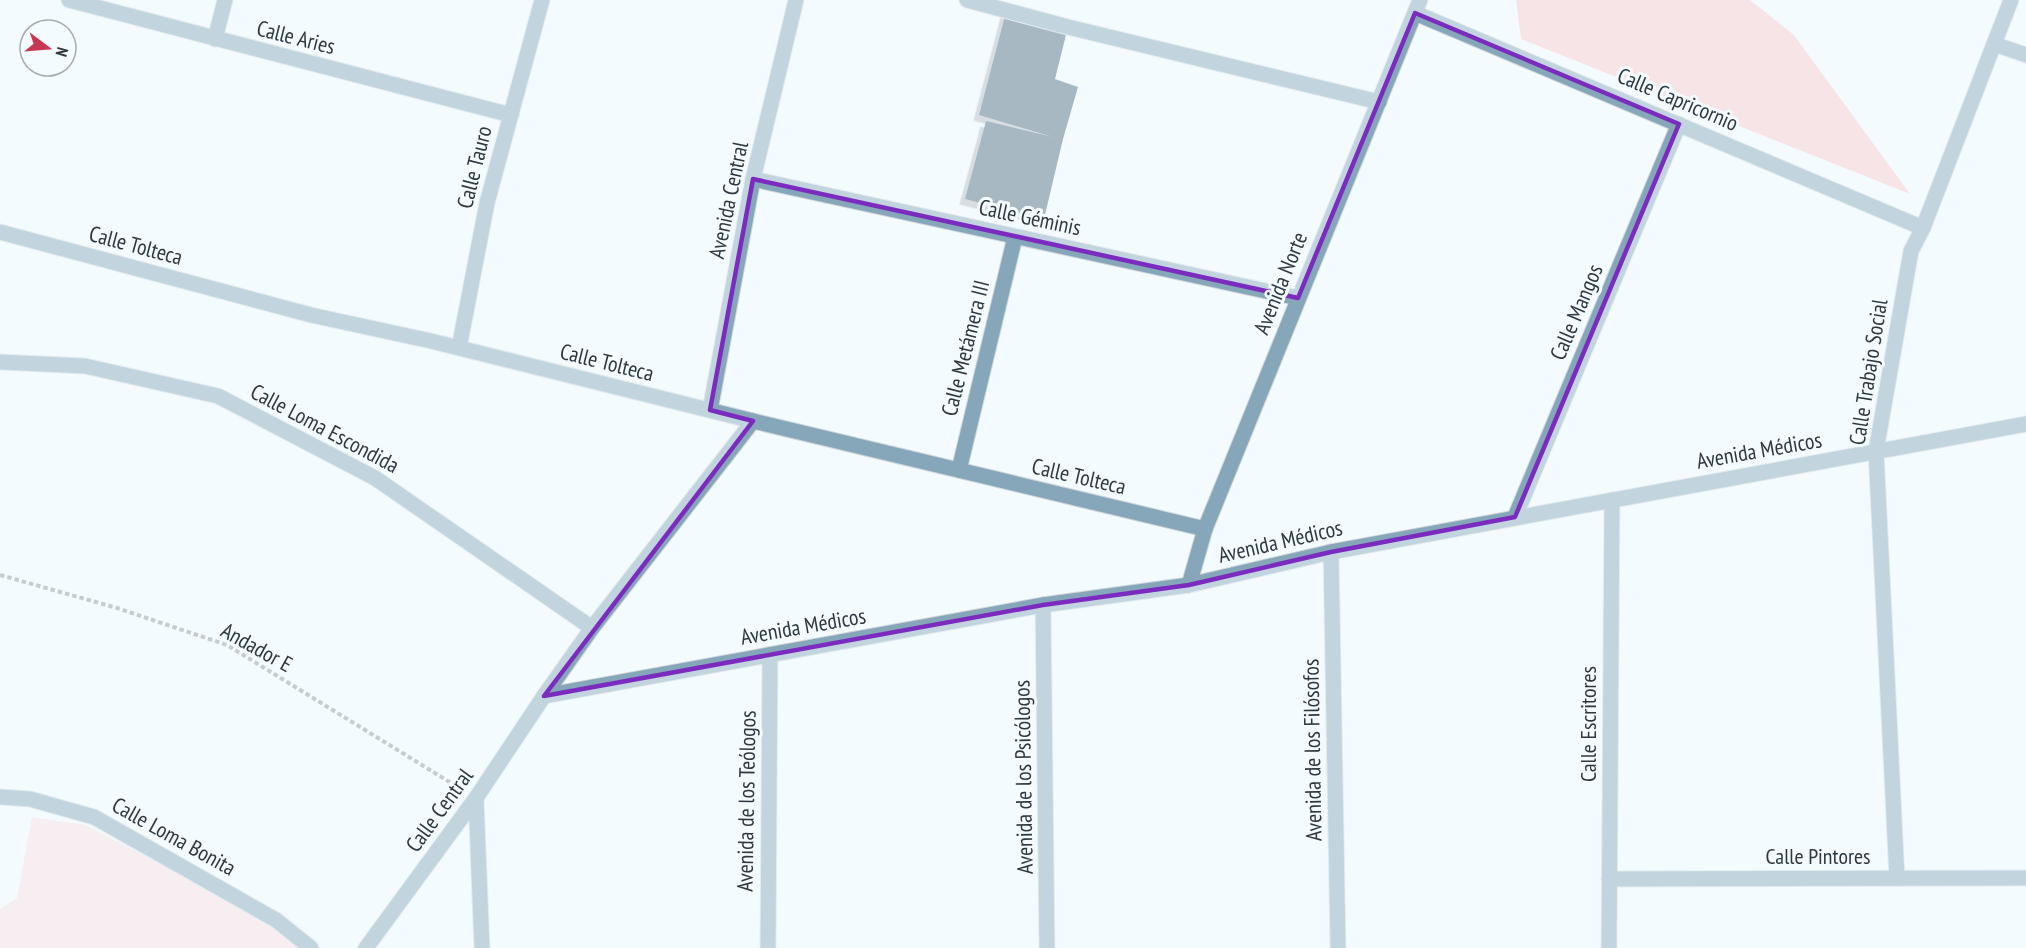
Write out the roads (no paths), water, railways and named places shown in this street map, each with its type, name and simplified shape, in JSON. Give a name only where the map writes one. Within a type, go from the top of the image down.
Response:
[{"type":"street","name":"Calle Aries","points":[[69,0],[511,115]]},
{"type":"street","points":[[215,39],[225,0]]},
{"type":"street","name":"Calle Tauro","points":[[459,348],[487,203],[542,0]]},
{"type":"street","name":"Avenida Central","points":[[710,410],[753,179],[796,0]]},
{"type":"street","points":[[967,0],[1079,30],[1379,102]]},
{"type":"street","name":"Calle Trabajo Social","points":[[1897,878],[1876,451],[1911,251],[1923,228],[2011,0]]},
{"type":"street","name":"Avenida Norte","points":[[1189,585],[1205,529],[1418,6]]},
{"type":"street","name":"Calle Capricornio","points":[[1418,6],[1679,124],[1923,228]]},
{"type":"street","points":[[1994,44],[2026,55]]},
{"type":"street","name":"Calle Mangos","points":[[1515,517],[1679,124]]},
{"type":"street","name":"Calle Géminis","points":[[753,179],[1298,298]]},
{"type":"street","name":"Calle Tolteca","points":[[0,232],[312,315],[459,348],[1205,529]]},
{"type":"street","name":"Calle Metámera III","points":[[958,470],[1015,237]]},
{"type":"street","name":"Calle Loma Escondida","points":[[0,362],[85,366],[218,396],[375,478],[592,628]]},
{"type":"street","points":[[544,696],[592,628],[753,421]]},
{"type":"street","name":"Avenida Médicos","points":[[544,696],[1043,605],[1189,585],[1330,552],[2026,424]]},
{"type":"street","name":"Calle Escritores","points":[[1609,948],[1612,500]]},
{"type":"street","name":"Avenida de los Filósofos","points":[[1330,552],[1338,948]]},
{"type":"street","name":"Avenida de los Psicólogos","points":[[1043,605],[1047,948]]},
{"type":"street","name":"Avenida de los Teólogos","points":[[768,948],[770,655]]},
{"type":"street","name":"Calle Central","points":[[366,948],[476,798],[544,696]]},
{"type":"street","name":"Calle Loma Bonita","points":[[0,797],[30,799],[94,817],[276,920],[311,948]]},
{"type":"street","points":[[476,798],[482,948]]},
{"type":"street","name":"Calle Pintores","points":[[1609,879],[2026,878]]}]
